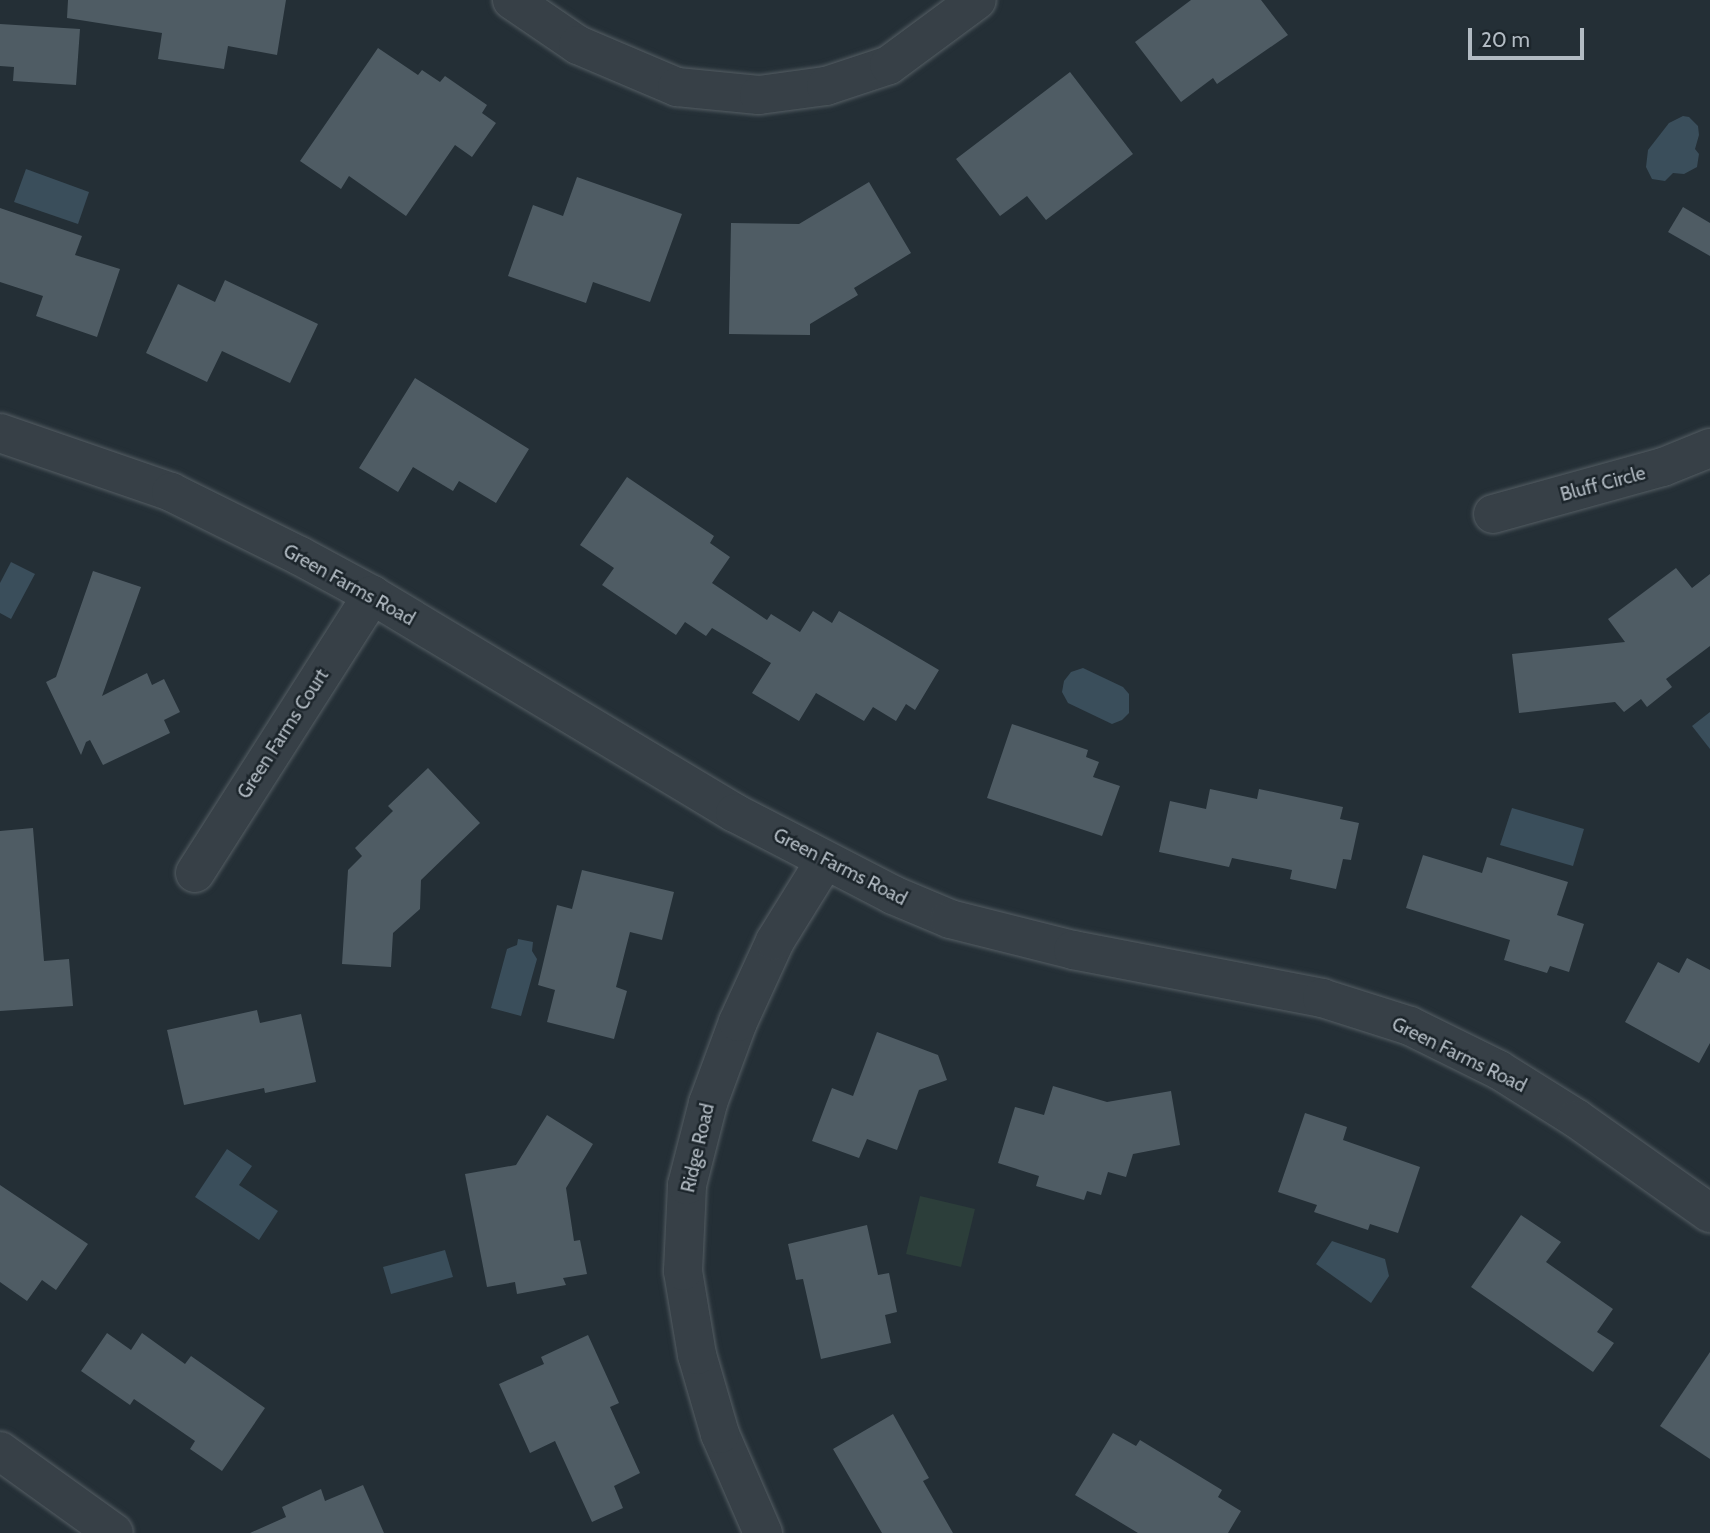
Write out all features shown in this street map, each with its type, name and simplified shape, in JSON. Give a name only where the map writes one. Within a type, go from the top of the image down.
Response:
[{"type":"street","points":[[512,0],[578,45],[677,87],[759,95],[826,86],[889,65],[977,0]]},
{"type":"street","name":"Green Farms Road","points":[[0,433],[171,492],[372,595],[736,813],[824,862],[950,919],[1073,950],[1322,998],[1410,1026],[1499,1070],[1566,1112],[1710,1213]]},
{"type":"street","name":"Bluff Circle","points":[[1493,514],[1663,467],[1710,448]]},
{"type":"street","name":"Green Farms Court","points":[[195,873],[372,595]]},
{"type":"street","name":"Ridge Road","points":[[763,1533],[720,1434],[696,1355],[683,1271],[687,1185],[708,1103],[738,1022],[775,941],[824,862]]},
{"type":"street","points":[[0,1451],[114,1533]]},
{"type":"green space","points":[[920,1196],[975,1209],[961,1267],[906,1254]]},
{"type":"water","points":[[1683,116],[1689,117],[1698,126],[1699,135],[1695,149],[1699,154],[1697,167],[1684,174],[1673,173],[1665,181],[1652,179],[1646,167],[1648,150],[1669,123]]},
{"type":"water","points":[[26,169],[89,192],[78,224],[14,202]]},
{"type":"water","points":[[11,562],[35,574],[11,619],[0,613],[0,583]]},
{"type":"water","points":[[1083,668],[1123,687],[1129,694],[1129,713],[1122,720],[1112,724],[1068,703],[1062,692],[1064,681],[1071,672]]},
{"type":"water","points":[[1710,712],[1710,749],[1692,726]]},
{"type":"water","points":[[1512,808],[1584,829],[1573,866],[1500,845]]},
{"type":"water","points":[[518,939],[533,942],[532,951],[537,959],[521,1016],[491,1008],[507,949],[517,945]]},
{"type":"water","points":[[227,1149],[252,1166],[239,1185],[278,1211],[259,1240],[195,1197]]},
{"type":"water","points":[[1332,1241],[1385,1259],[1389,1276],[1371,1303],[1316,1264]]},
{"type":"water","points":[[445,1250],[453,1277],[391,1294],[383,1267]]},
{"type":"building","points":[[68,0],[286,0],[277,55],[228,46],[224,69],[158,59],[162,33],[67,18]]},
{"type":"building","points":[[1191,0],[1261,0],[1288,35],[1217,84],[1213,78],[1181,102],[1135,42]]},
{"type":"building","points":[[0,24],[80,29],[76,85],[13,81],[14,67],[0,66]]},
{"type":"building","points":[[378,48],[418,75],[422,70],[440,82],[445,76],[487,105],[482,113],[496,123],[472,157],[455,145],[406,216],[349,176],[341,189],[300,161]]},
{"type":"building","points":[[1070,72],[1133,154],[1046,220],[1027,196],[1000,216],[956,159]]},
{"type":"building","points":[[577,177],[682,214],[650,302],[593,282],[586,303],[508,276],[533,205],[563,216]]},
{"type":"building","points":[[869,182],[911,253],[854,288],[858,295],[810,324],[810,335],[729,334],[731,223],[799,224]]},
{"type":"building","points":[[1683,207],[1710,223],[1710,256],[1668,232]]},
{"type":"building","points":[[0,208],[82,236],[75,255],[120,269],[97,337],[36,316],[43,296],[0,282]]},
{"type":"building","points":[[225,280],[318,324],[290,383],[222,351],[207,382],[146,353],[178,284],[215,302]]},
{"type":"building","points":[[415,378],[529,449],[496,503],[459,481],[453,491],[413,467],[398,492],[359,468]]},
{"type":"building","points":[[627,477],[714,536],[710,543],[730,557],[712,583],[767,620],[771,614],[800,632],[813,611],[832,623],[839,611],[939,670],[915,710],[906,704],[896,721],[873,707],[864,721],[816,693],[799,721],[752,693],[771,663],[712,628],[706,636],[685,622],[676,635],[602,585],[614,568],[580,545]]},
{"type":"building","points":[[1676,568],[1692,588],[1710,574],[1710,646],[1666,679],[1672,687],[1647,707],[1641,699],[1624,712],[1615,702],[1519,713],[1512,654],[1625,642],[1608,619]]},
{"type":"building","points":[[93,571],[141,587],[102,696],[147,673],[152,685],[164,679],[180,712],[164,720],[170,733],[103,765],[90,740],[86,742],[81,755],[46,682],[56,677]]},
{"type":"building","points":[[1012,724],[1088,750],[1086,757],[1099,762],[1093,777],[1120,786],[1102,836],[987,798]]},
{"type":"building","points":[[428,768],[480,823],[421,880],[420,909],[393,933],[391,967],[342,964],[348,870],[362,856],[355,848],[393,811],[388,806]]},
{"type":"building","points":[[1210,789],[1257,799],[1259,789],[1343,807],[1340,819],[1359,823],[1351,860],[1343,859],[1336,889],[1290,879],[1292,870],[1232,858],[1229,867],[1159,852],[1170,801],[1206,809]]},
{"type":"building","points":[[33,828],[44,961],[69,959],[73,1006],[0,1011],[0,831]]},
{"type":"building","points":[[1423,855],[1482,873],[1487,857],[1568,882],[1557,915],[1584,924],[1569,972],[1550,966],[1547,973],[1504,960],[1510,940],[1406,908]]},
{"type":"building","points":[[582,870],[674,892],[662,940],[630,932],[616,987],[627,991],[614,1039],[547,1022],[555,990],[538,985],[557,905],[572,909]]},
{"type":"building","points":[[1687,958],[1710,970],[1710,1043],[1699,1063],[1625,1022],[1658,962],[1679,973]]},
{"type":"building","points":[[257,1010],[260,1023],[301,1014],[316,1082],[265,1093],[264,1088],[184,1105],[167,1030]]},
{"type":"building","points":[[877,1032],[938,1055],[947,1080],[919,1090],[897,1150],[867,1139],[859,1158],[812,1141],[832,1088],[853,1096]]},
{"type":"building","points":[[1053,1086],[1107,1102],[1171,1091],[1180,1145],[1133,1154],[1126,1177],[1108,1172],[1101,1195],[1087,1191],[1084,1200],[1036,1186],[1039,1176],[998,1163],[1015,1107],[1044,1115]]},
{"type":"building","points":[[1305,1113],[1347,1127],[1343,1140],[1420,1167],[1398,1233],[1370,1224],[1368,1230],[1314,1212],[1317,1205],[1278,1192]]},
{"type":"building","points":[[547,1115],[593,1144],[566,1188],[574,1241],[580,1240],[587,1274],[563,1278],[566,1285],[517,1294],[515,1282],[487,1287],[465,1174],[516,1165]]},
{"type":"building","points":[[0,1185],[88,1244],[56,1290],[42,1280],[27,1301],[0,1282]]},
{"type":"building","points":[[1521,1215],[1561,1242],[1546,1262],[1613,1309],[1597,1332],[1614,1343],[1593,1372],[1471,1287]]},
{"type":"building","points":[[867,1225],[878,1275],[889,1273],[897,1312],[885,1315],[891,1343],[821,1359],[803,1279],[796,1280],[788,1244]]},
{"type":"building","points":[[107,1333],[131,1350],[142,1333],[185,1364],[191,1356],[265,1408],[222,1471],[190,1449],[195,1441],[134,1399],[130,1405],[81,1371]]},
{"type":"building","points":[[588,1335],[619,1403],[610,1407],[640,1473],[614,1486],[623,1508],[592,1522],[555,1441],[530,1453],[499,1384],[544,1364],[541,1357]]},
{"type":"building","points":[[1710,1352],[1710,1459],[1660,1426]]},
{"type":"building","points":[[893,1414],[929,1478],[923,1481],[953,1533],[882,1533],[833,1449]]},
{"type":"building","points":[[1113,1433],[1136,1446],[1140,1440],[1222,1490],[1218,1497],[1241,1511],[1228,1533],[1138,1533],[1075,1495]]},
{"type":"building","points":[[363,1485],[384,1533],[250,1533],[286,1517],[282,1507],[321,1489],[325,1501]]}]
